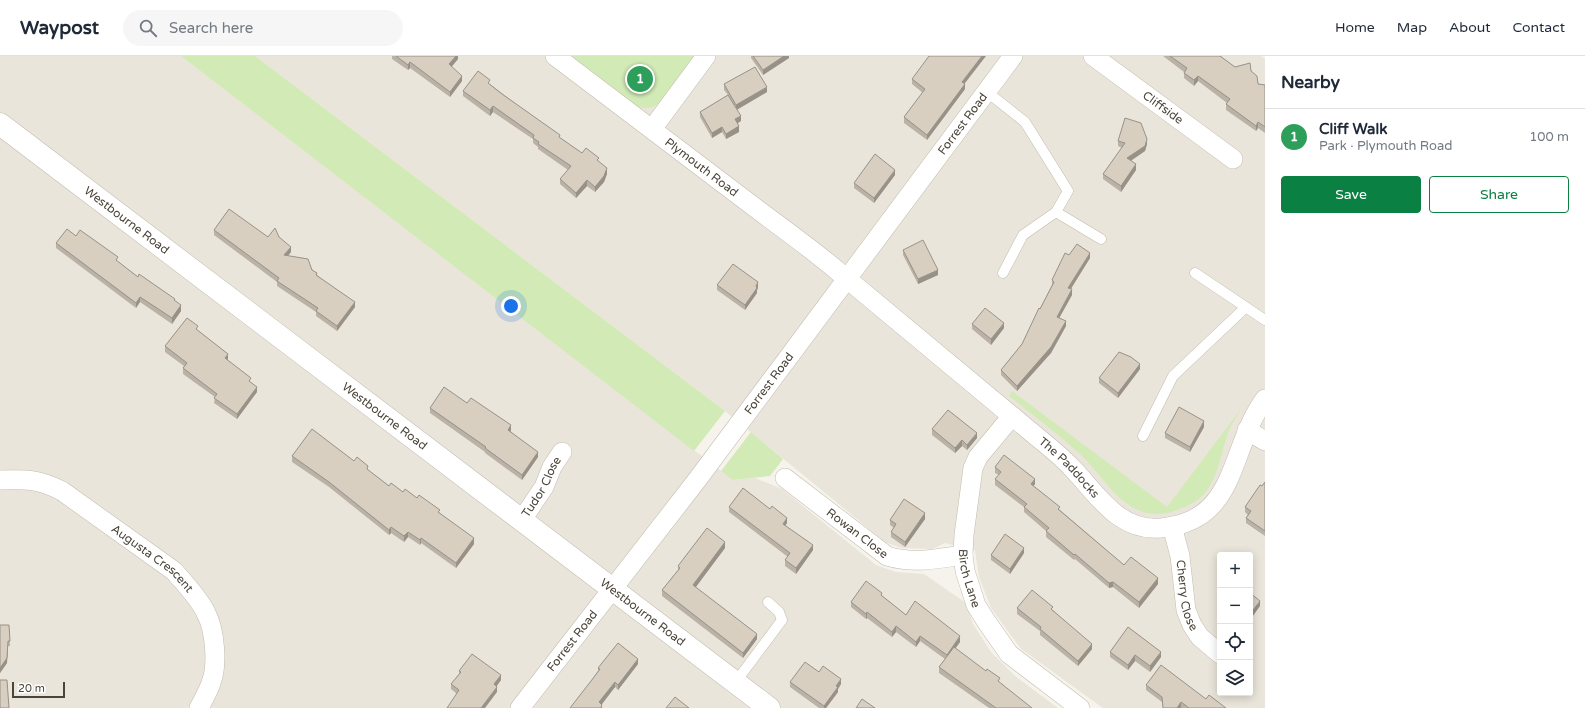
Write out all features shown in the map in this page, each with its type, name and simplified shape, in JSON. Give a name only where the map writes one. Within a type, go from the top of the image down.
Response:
[{"type":"street","name":"Plymouth Road","points":[[555,56],[848,279]]},
{"type":"street","points":[[652,129],[706,56]]},
{"type":"street","name":"Forrest Road","points":[[520,708],[697,480],[1013,56]]},
{"type":"street","name":"Cliffside","points":[[1093,56],[1233,158]]},
{"type":"street","name":"Westbourne Road","points":[[0,124],[769,708]]},
{"type":"street","name":"The Paddocks","points":[[848,279],[1066,461],[1100,501],[1123,520],[1135,525],[1146,528],[1172,526],[1187,522],[1200,516],[1212,506],[1222,494],[1247,430],[1265,399]]},
{"type":"street","name":"Birch Lane","points":[[1012,416],[978,457],[973,468],[963,555],[970,587],[976,605],[998,640],[1009,654],[1080,708]]},
{"type":"street","points":[[1247,430],[1265,440]]},
{"type":"street","name":"Tudor Close","points":[[521,521],[544,487],[552,467],[562,452]]},
{"type":"street","name":"Rowan Close","points":[[785,478],[887,556],[901,560],[916,561],[963,555]]},
{"type":"street","name":"Augusta Crescent","points":[[0,480],[42,482],[62,491],[174,572],[186,585],[207,614],[215,656],[211,684],[199,708]]},
{"type":"street","name":"Cherry Close","points":[[1172,526],[1180,556],[1186,610],[1192,625],[1200,637],[1217,651]]},
{"type":"lane","points":[[986,92],[1025,122],[1068,191],[1056,212],[1023,235],[1003,273]]},
{"type":"lane","points":[[1056,212],[1101,239]]},
{"type":"lane","points":[[1195,273],[1265,320]]},
{"type":"lane","points":[[1143,436],[1173,376],[1246,307]]},
{"type":"lane","points":[[735,683],[782,620],[780,612],[768,602]]},
{"type":"shaded area","points":[[0,56],[181,56],[733,480],[755,478],[782,489],[876,565],[896,572],[924,574],[966,603],[973,624],[991,652],[1015,676],[1058,708],[0,708]]},
{"type":"shaded area","points":[[255,56],[1261,56],[1265,59],[1265,708],[1103,708],[1021,649],[991,608],[979,577],[975,551],[945,543],[932,549],[901,548],[885,542],[725,411]]},
{"type":"green space","points":[[181,56],[255,56],[725,411],[694,451]]},
{"type":"green space","points":[[570,56],[697,56],[664,100],[655,106],[645,108],[638,107]]},
{"type":"green space","points":[[1012,391],[1167,507],[1241,409],[1229,430],[1213,480],[1205,493],[1198,500],[1185,507],[1171,512],[1155,514],[1142,512],[1130,506],[1119,497],[1080,454],[1054,431],[1009,396]]},
{"type":"green space","points":[[751,432],[783,459],[770,476],[733,480],[721,471]]},
{"type":"building","points":[[396,56],[456,56],[449,64],[462,76],[450,92],[410,62],[408,65]]},
{"type":"building","points":[[753,56],[784,56],[763,70]]},
{"type":"building","points":[[929,56],[982,56],[962,82],[965,84],[927,135],[904,117],[925,89],[912,79]]},
{"type":"building","points":[[1170,56],[1220,56],[1235,67],[1250,63],[1251,71],[1257,76],[1258,84],[1265,85],[1265,127],[1258,122],[1256,126],[1226,104],[1230,99],[1198,76],[1194,80],[1184,73],[1187,68]]},
{"type":"building","points":[[755,67],[767,87],[736,105],[724,84]]},
{"type":"building","points":[[478,71],[490,80],[488,83],[560,135],[559,137],[582,153],[586,148],[599,158],[597,160],[607,168],[604,176],[595,187],[587,180],[576,193],[560,179],[571,166],[538,144],[539,142],[533,138],[534,135],[493,106],[490,110],[463,91]]},
{"type":"building","points":[[728,95],[741,116],[735,119],[739,126],[726,134],[722,127],[712,133],[700,112]]},
{"type":"building","points":[[1125,118],[1141,123],[1147,139],[1145,146],[1127,158],[1136,164],[1121,186],[1103,174],[1125,143],[1118,141]]},
{"type":"building","points":[[875,154],[895,170],[874,198],[854,183]]},
{"type":"building","points":[[229,209],[268,237],[275,228],[279,237],[291,247],[284,255],[308,259],[312,270],[317,273],[316,275],[355,302],[337,326],[316,311],[318,308],[277,281],[279,278],[214,230]]},
{"type":"building","points":[[67,229],[76,236],[80,230],[118,257],[116,260],[138,277],[139,274],[175,299],[174,300],[181,305],[172,318],[140,297],[136,303],[56,243]]},
{"type":"building","points":[[923,240],[938,270],[918,279],[903,250]]},
{"type":"building","points":[[1077,244],[1090,253],[1068,288],[1072,289],[1057,317],[1066,321],[1051,347],[1017,386],[1001,370],[1022,344],[1039,308],[1040,309],[1054,282],[1052,280],[1065,253],[1069,255]]},
{"type":"building","points":[[733,264],[758,282],[756,286],[757,288],[745,305],[717,285]]},
{"type":"building","points":[[985,308],[1004,323],[991,339],[972,324]]},
{"type":"building","points":[[187,318],[198,326],[196,329],[228,354],[225,358],[251,378],[249,381],[257,387],[237,414],[214,398],[217,394],[183,368],[187,363],[165,346]]},
{"type":"building","points":[[1119,352],[1131,357],[1140,364],[1118,393],[1099,378]]},
{"type":"building","points":[[444,387],[467,403],[471,398],[511,425],[508,430],[538,452],[522,475],[485,448],[486,447],[430,408]]},
{"type":"building","points":[[1179,407],[1204,421],[1190,447],[1165,433]]},
{"type":"building","points":[[948,410],[977,433],[967,445],[962,440],[955,448],[932,429]]},
{"type":"building","points":[[312,429],[354,461],[357,457],[368,466],[367,469],[389,486],[391,483],[403,492],[405,489],[417,498],[419,495],[440,510],[438,512],[474,538],[456,563],[421,538],[420,540],[408,532],[404,536],[391,527],[389,530],[329,482],[292,456]]},
{"type":"building","points":[[1004,455],[1035,479],[1031,484],[1060,507],[1058,509],[1124,565],[1131,557],[1158,578],[1139,602],[1113,582],[1109,583],[1075,554],[1074,555],[1046,531],[1049,528],[1024,507],[1027,504],[995,479],[1001,472],[995,467]]},
{"type":"building","points":[[1265,482],[1265,531],[1246,518],[1251,511],[1245,507],[1260,485],[1262,486]]},
{"type":"building","points":[[743,488],[770,509],[772,506],[787,518],[783,524],[813,545],[796,568],[785,560],[790,553],[729,507]]},
{"type":"building","points":[[904,499],[925,513],[905,542],[891,532],[896,524],[890,520]]},
{"type":"building","points":[[707,528],[725,542],[693,585],[757,634],[743,653],[662,590],[680,568],[678,566]]},
{"type":"building","points":[[1005,534],[1024,548],[1010,569],[991,555]]},
{"type":"building","points":[[866,581],[882,593],[881,595],[906,615],[915,601],[960,636],[947,655],[920,636],[916,642],[896,626],[892,632],[867,612],[866,614],[851,602]]},
{"type":"building","points":[[1032,590],[1053,607],[1051,609],[1092,644],[1078,661],[1040,629],[1041,627],[1017,608]]},
{"type":"building","points":[[1253,595],[1260,601],[1253,610]]},
{"type":"building","points":[[0,625],[9,625],[10,641],[8,641],[7,658],[0,668]]},
{"type":"building","points":[[1128,627],[1161,652],[1150,666],[1135,655],[1128,665],[1110,652]]},
{"type":"building","points":[[618,643],[638,659],[618,685],[615,682],[599,702],[602,705],[602,708],[570,708],[600,669],[598,668]]},
{"type":"building","points":[[954,647],[986,671],[987,669],[1000,678],[998,681],[1032,708],[996,708],[939,667]]},
{"type":"building","points":[[472,654],[501,675],[494,684],[497,687],[481,708],[447,708],[459,690],[451,684],[461,672],[459,671]]},
{"type":"building","points":[[805,662],[819,672],[823,666],[841,679],[836,686],[838,687],[824,706],[790,682]]},
{"type":"building","points":[[1161,665],[1206,699],[1209,695],[1226,708],[1189,708],[1181,702],[1177,708],[1163,708],[1162,697],[1146,685]]},
{"type":"building","points":[[0,680],[7,680],[9,708],[0,708]]},
{"type":"building","points":[[675,697],[689,708],[666,708]]},
{"type":"building","points":[[862,699],[875,708],[856,708]]},
{"type":"place","name":"Cliff Walk","points":[[640,79]]}]
